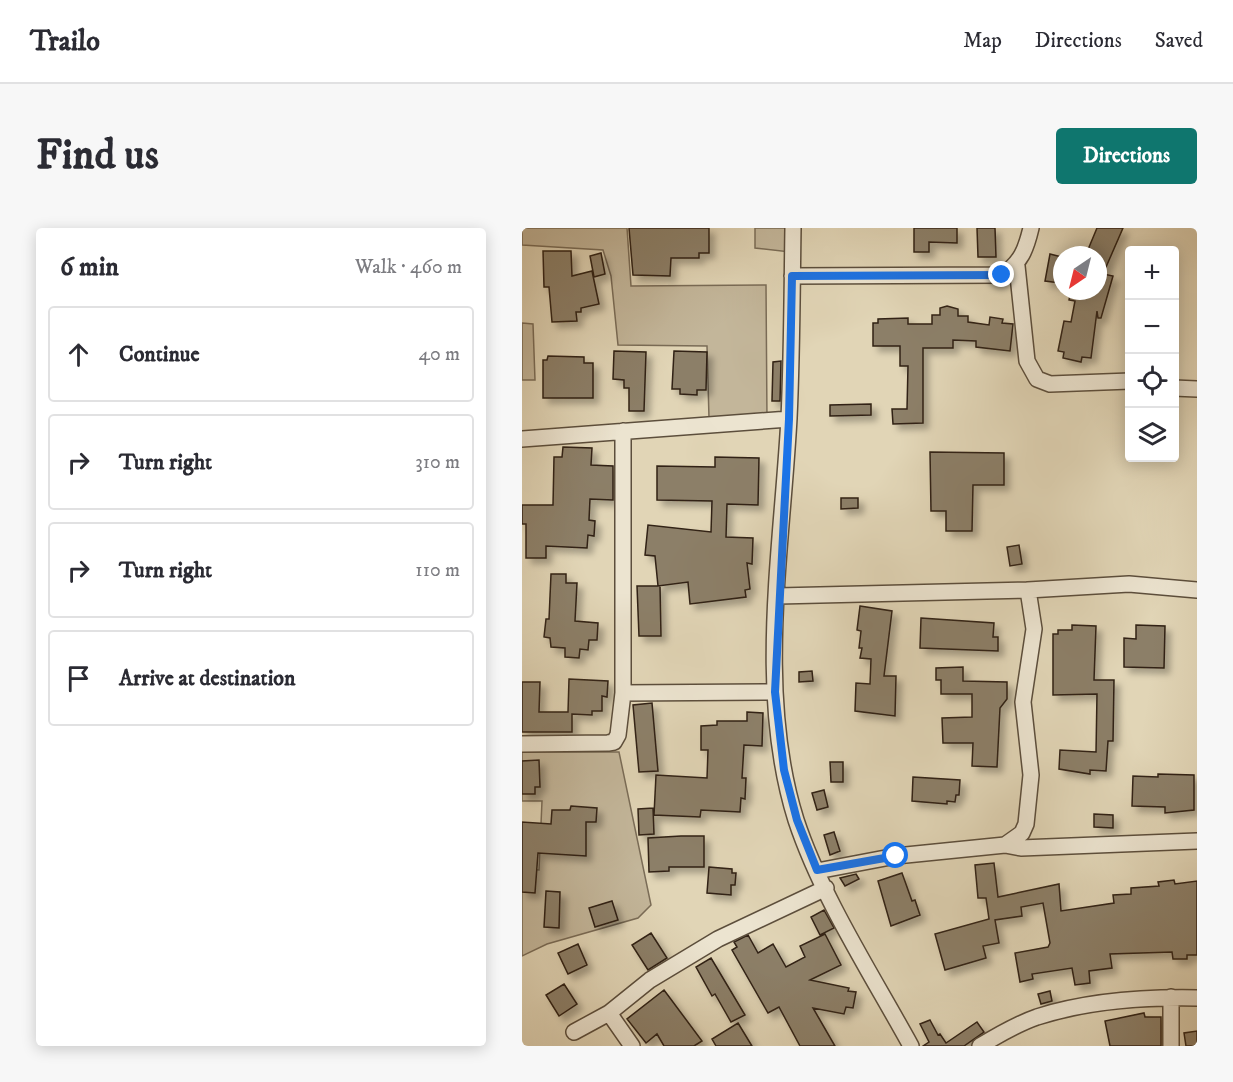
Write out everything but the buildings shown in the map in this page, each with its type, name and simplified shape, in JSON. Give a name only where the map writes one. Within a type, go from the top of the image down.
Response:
[{"type":"street","points":[[793,228],[789,419],[778,596],[775,692],[784,770],[797,820],[817,870],[911,1046]]},
{"type":"street","points":[[1030,228],[1026,246],[1017,266],[1027,361],[1037,379],[1050,384],[1125,381]]},
{"type":"street","points":[[792,276],[1002,275],[1017,266]]},
{"type":"street","points":[[1179,388],[1197,389]]},
{"type":"street","points":[[522,439],[789,419]]},
{"type":"street","points":[[522,744],[614,742],[618,735],[623,693],[623,431]]},
{"type":"street","points":[[778,596],[1028,590],[1129,584],[1197,590]]},
{"type":"street","points":[[1005,845],[1022,833],[1026,824],[1031,775],[1023,702],[1034,628],[1028,590]]},
{"type":"street","points":[[623,693],[775,692]]},
{"type":"street","points":[[1026,824],[1038,838],[1053,845]]},
{"type":"street","points":[[817,870],[896,856],[1005,845],[1021,848],[1197,841]]},
{"type":"street","points":[[574,1032],[609,1013],[650,980],[718,939],[826,888]]},
{"type":"street","points":[[980,1046],[1016,1026],[1074,1008],[1171,997],[1197,998]]},
{"type":"street","points":[[1171,997],[1171,1046]]},
{"type":"street","points":[[609,1013],[632,1046]]},
{"type":"shaded area","points":[[522,228],[627,228],[631,286],[766,285],[767,420],[709,418],[707,346],[618,345],[611,276],[603,250],[522,245]]},
{"type":"shaded area","points":[[755,228],[790,228],[790,252],[755,248]]},
{"type":"shaded area","points":[[522,323],[533,324],[535,380],[522,380]]},
{"type":"shaded area","points":[[522,752],[619,752],[651,905],[638,918],[547,944],[522,956],[522,869],[539,870],[542,801],[522,801]]},
{"type":"route","points":[[896,856],[817,870],[797,820],[784,770],[775,692],[778,596],[789,419],[792,276],[1002,275]]}]
